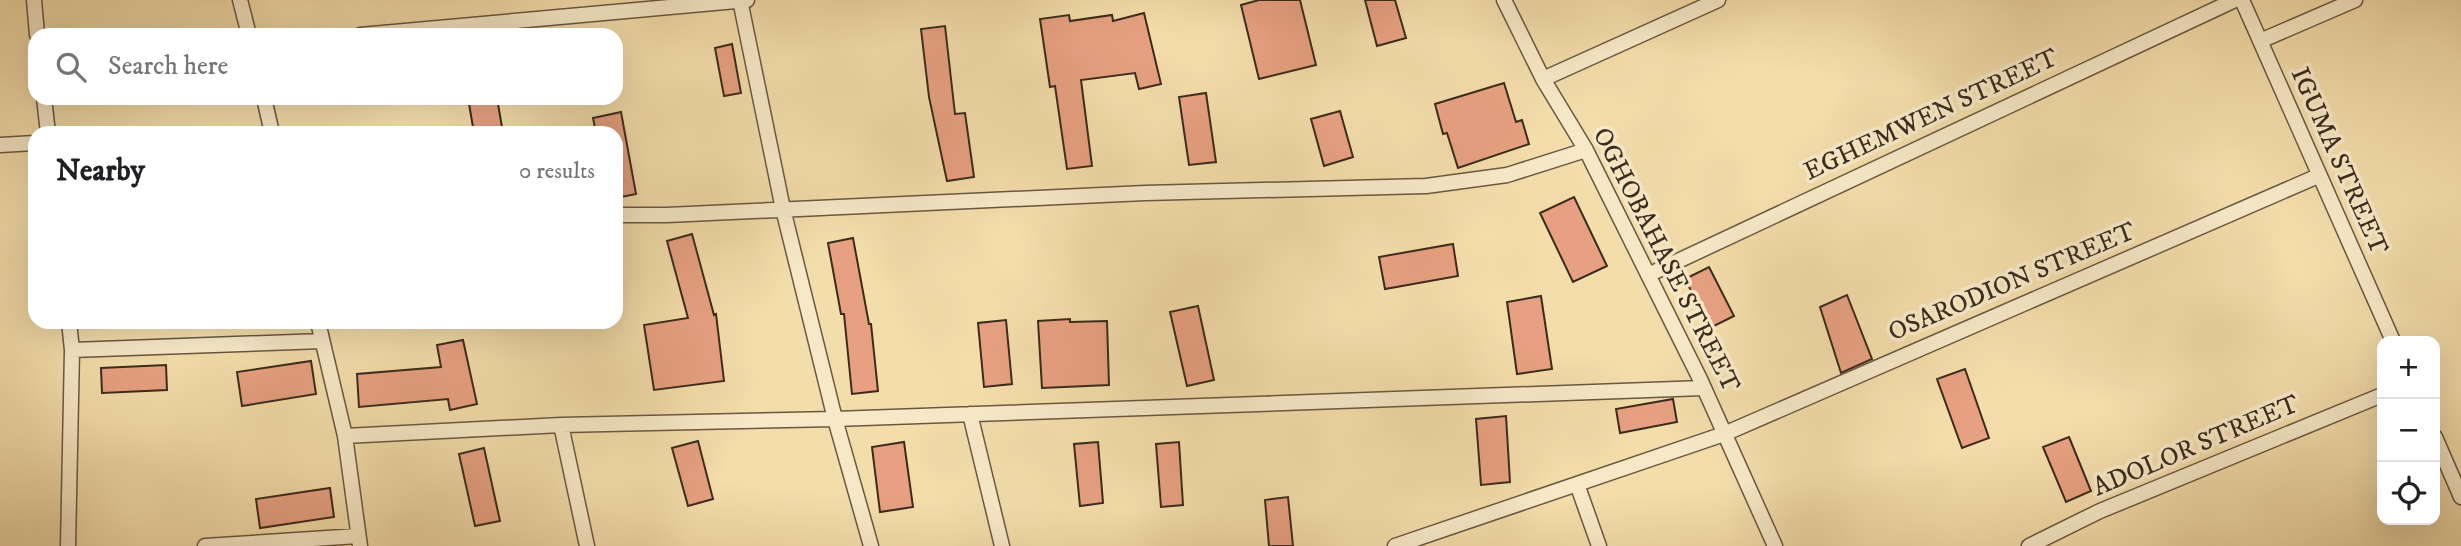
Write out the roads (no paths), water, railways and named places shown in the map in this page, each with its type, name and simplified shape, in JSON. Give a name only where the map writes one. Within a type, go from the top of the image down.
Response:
[{"type":"street","points":[[33,0],[36,28]]},
{"type":"street","points":[[240,0],[246,28]]},
{"type":"street","points":[[740,0],[783,209],[835,419],[871,546]]},
{"type":"street","points":[[436,28],[748,0]]},
{"type":"street","name":"OGHOBAHASE STREET","points":[[1504,0],[1543,79],[1586,150],[1648,275],[1703,388],[1774,546]]},
{"type":"street","points":[[1543,79],[1718,0]]},
{"type":"street","name":"EGHEMWEN STREET","points":[[1648,275],[2235,0]]},
{"type":"street","name":"IGUMA STREET","points":[[2242,0],[2391,336]]},
{"type":"street","points":[[2260,41],[2355,0]]},
{"type":"street","points":[[45,105],[47,126]]},
{"type":"street","points":[[266,105],[270,126]]},
{"type":"street","points":[[0,145],[28,143]]},
{"type":"street","points":[[623,215],[1145,193],[1426,186],[1507,176],[1586,150]]},
{"type":"street","name":"OSARODION STREET","points":[[1401,545],[1724,434],[2318,176]]},
{"type":"street","points":[[68,546],[72,350],[70,329]]},
{"type":"street","points":[[205,546],[359,541],[345,436],[319,329]]},
{"type":"street","points":[[72,350],[322,341]]},
{"type":"street","points":[[345,436],[561,425],[835,419],[1703,388]]},
{"type":"street","name":"ADOLOR STREET","points":[[2029,546],[2100,511],[2377,397]]},
{"type":"street","points":[[970,414],[1002,546]]},
{"type":"street","points":[[561,425],[587,546]]},
{"type":"street","points":[[2440,449],[2461,497]]},
{"type":"street","points":[[1577,484],[1599,546]]}]
